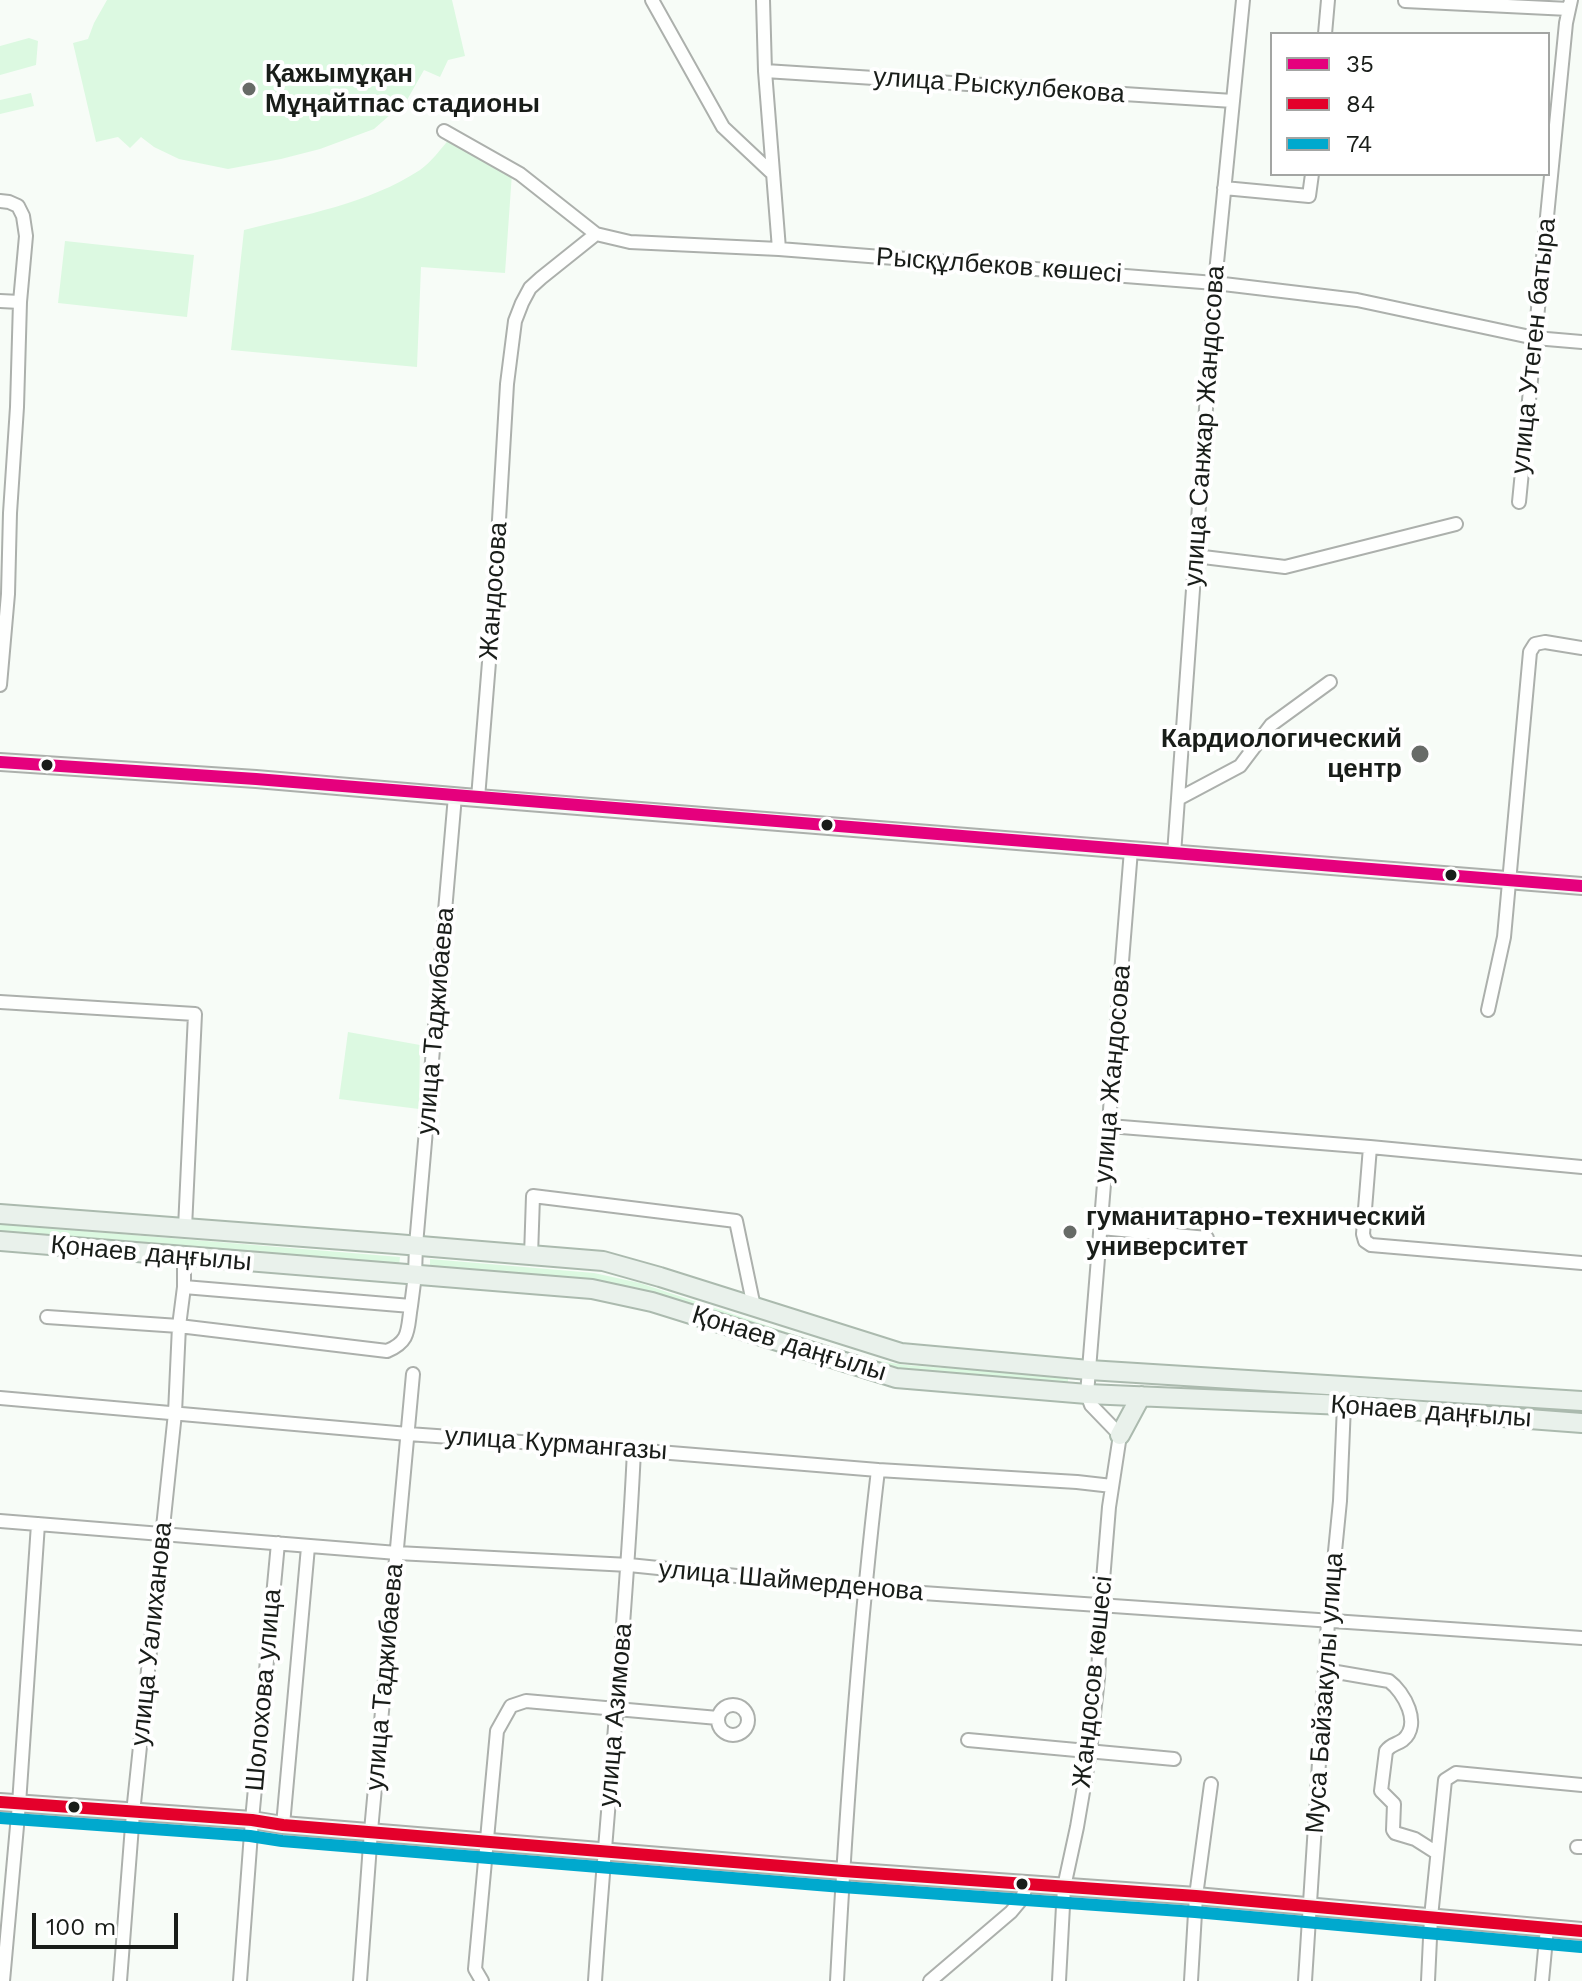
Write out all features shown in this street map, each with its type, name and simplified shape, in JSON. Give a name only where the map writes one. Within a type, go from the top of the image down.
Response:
[{"type":"main road","points":[[0,762],[256,779],[1582,886]]},
{"type":"main road","name":"Қонаев даңғылы","points":[[0,1214],[603,1261],[901,1353],[1099,1371],[1582,1401]]},
{"type":"main road","name":"Қонаев даңғылы","points":[[0,1241],[592,1289],[652,1302],[896,1378],[1087,1394],[1344,1405],[1582,1423]]},
{"type":"main road","points":[[1120,1435],[1141,1396]]},
{"type":"main road","points":[[0,1802],[252,1820],[843,1871],[1309,1905],[1582,1931]]},
{"type":"street","points":[[652,0],[723,127],[773,174]]},
{"type":"street","points":[[763,0],[765,71],[779,249]]},
{"type":"street","name":"улица Санжар Жандосова","points":[[1174,854],[1215,283],[1243,0]]},
{"type":"street","points":[[1325,32],[1328,0]]},
{"type":"street","points":[[1405,1],[1570,4]]},
{"type":"street","name":"улица Утеген батыра","points":[[1519,502],[1564,39],[1570,4]]},
{"type":"street","name":"улица Рыскулбекова","points":[[765,71],[1233,101]]},
{"type":"street","name":"Рысқұлбеков көшесі","points":[[444,131],[520,174],[596,234],[630,242],[779,249],[1215,283],[1357,300],[1535,338],[1582,342]]},
{"type":"street","points":[[1224,188],[1309,196],[1312,176]]},
{"type":"street","points":[[0,201],[18,206],[26,236],[20,302],[8,594],[0,685]]},
{"type":"street","name":"Жандосова","points":[[478,798],[507,384],[515,321],[530,288],[596,234]]},
{"type":"street","points":[[0,301],[20,302]]},
{"type":"street","points":[[1195,556],[1285,567],[1456,524]]},
{"type":"street","points":[[1488,1010],[1504,937],[1530,652],[1535,644],[1545,642],[1582,648]]},
{"type":"street","points":[[1178,799],[1240,766],[1271,725],[1330,682]]},
{"type":"street","name":"улица Таджибаева","points":[[47,1317],[179,1326],[387,1351],[406,1339],[415,1275],[455,796]]},
{"type":"street","name":"улица Жандосова","points":[[1087,1394],[1099,1371],[1101,1228],[1131,850]]},
{"type":"street","points":[[0,1002],[195,1014],[185,1228]]},
{"type":"street","points":[[1109,1126],[1582,1167]]},
{"type":"street","points":[[1370,1147],[1363,1234],[1365,1241],[1371,1245],[1582,1263]]},
{"type":"street","points":[[531,1256],[533,1196],[736,1221],[754,1307]]},
{"type":"street","points":[[1101,1228],[1207,1238]]},
{"type":"street","name":"улица Уалиханова","points":[[120,1981],[133,1813],[175,1413],[184,1257]]},
{"type":"street","points":[[184,1287],[411,1306]]},
{"type":"street","name":"улица Таджибаева","points":[[360,1981],[413,1374]]},
{"type":"street","points":[[1087,1394],[1091,1405],[1120,1435]]},
{"type":"street","name":"улица Курмангазы","points":[[0,1398],[408,1434],[1112,1486]]},
{"type":"street","name":"Муса Байзакулы улица","points":[[1305,1981],[1328,1622],[1340,1501],[1344,1405]]},
{"type":"street","name":"Жандосов көшесі","points":[[1059,1981],[1064,1887],[1090,1751],[1112,1486],[1120,1435]]},
{"type":"street","name":"улица Азимова","points":[[595,1981],[629,1565],[634,1450]]},
{"type":"street","points":[[837,1981],[864,1589],[878,1470]]},
{"type":"street","name":"улица Шаймерденова","points":[[0,1521],[308,1547],[629,1565],[864,1589],[1582,1638]]},
{"type":"street","points":[[3,1981],[19,1804],[38,1524]]},
{"type":"street","name":"Шолохова улица","points":[[240,1981],[278,1543]]},
{"type":"street","name":"Шолохова улица","points":[[283,1825],[308,1547]]},
{"type":"street","points":[[1325,1670],[1389,1681],[1405,1697],[1409,1727],[1402,1740],[1390,1745],[1386,1751],[1381,1791],[1394,1804],[1395,1833],[1415,1839],[1437,1853]]},
{"type":"street","points":[[482,1981],[475,1969],[497,1731],[511,1706],[526,1701],[718,1718]]},
{"type":"street","points":[[968,1740],[1174,1759]]},
{"type":"street","points":[[1428,1981],[1431,1917],[1445,1780],[1456,1773],[1582,1785]]},
{"type":"street","points":[[1191,1981],[1196,1896],[1211,1784]]},
{"type":"street","points":[[930,1981],[1011,1912],[1021,1900],[1027,1885]]},
{"type":"street","points":[[1542,1981],[1547,1928]]},
{"type":"green space","name":"Қажымұқан Мұңайтпас стадионы","points":[[107,0],[452,0],[465,56],[448,60],[440,77],[424,70],[407,100],[374,129],[320,149],[228,169],[179,159],[141,137],[130,148],[118,137],[96,142],[73,43],[88,39]]},
{"type":"green space","points":[[29,38],[38,41],[36,65],[0,75],[0,46]]},
{"type":"green space","points":[[31,93],[34,106],[0,114],[0,100]]},
{"type":"green space","points":[[450,138],[512,173],[505,273],[421,267],[417,367],[231,350],[244,230],[335,207],[379,192],[420,170]]},
{"type":"green space","points":[[65,241],[194,255],[187,317],[58,303]]},
{"type":"green space","points":[[348,1032],[420,1045],[419,1109],[339,1099]]},
{"type":"green space","points":[[0,1224],[400,1257],[399,1266],[0,1233]]},
{"type":"green space","points":[[430,1259],[594,1273],[640,1283],[867,1359],[905,1365],[1068,1377],[1068,1383],[905,1370],[855,1359],[639,1288],[594,1281],[430,1269]]},
{"type":"transit line","name":"35","points":[[0,762],[256,779],[1582,886]]},
{"type":"transit line","name":"84","points":[[0,1802],[252,1820],[843,1871],[1196,1896],[1582,1931]]},
{"type":"transit line","name":"74","points":[[0,1818],[250,1836],[842,1887],[1195,1912],[1581,1947]]},
{"type":"place","name":"Қажымұқан Мұңайтпас стадионы","points":[[249,89]]},
{"type":"place","name":"Кардиологический центр","points":[[1420,754]]},
{"type":"place","name":"гуманитарно-технический университет","points":[[1070,1232]]}]
